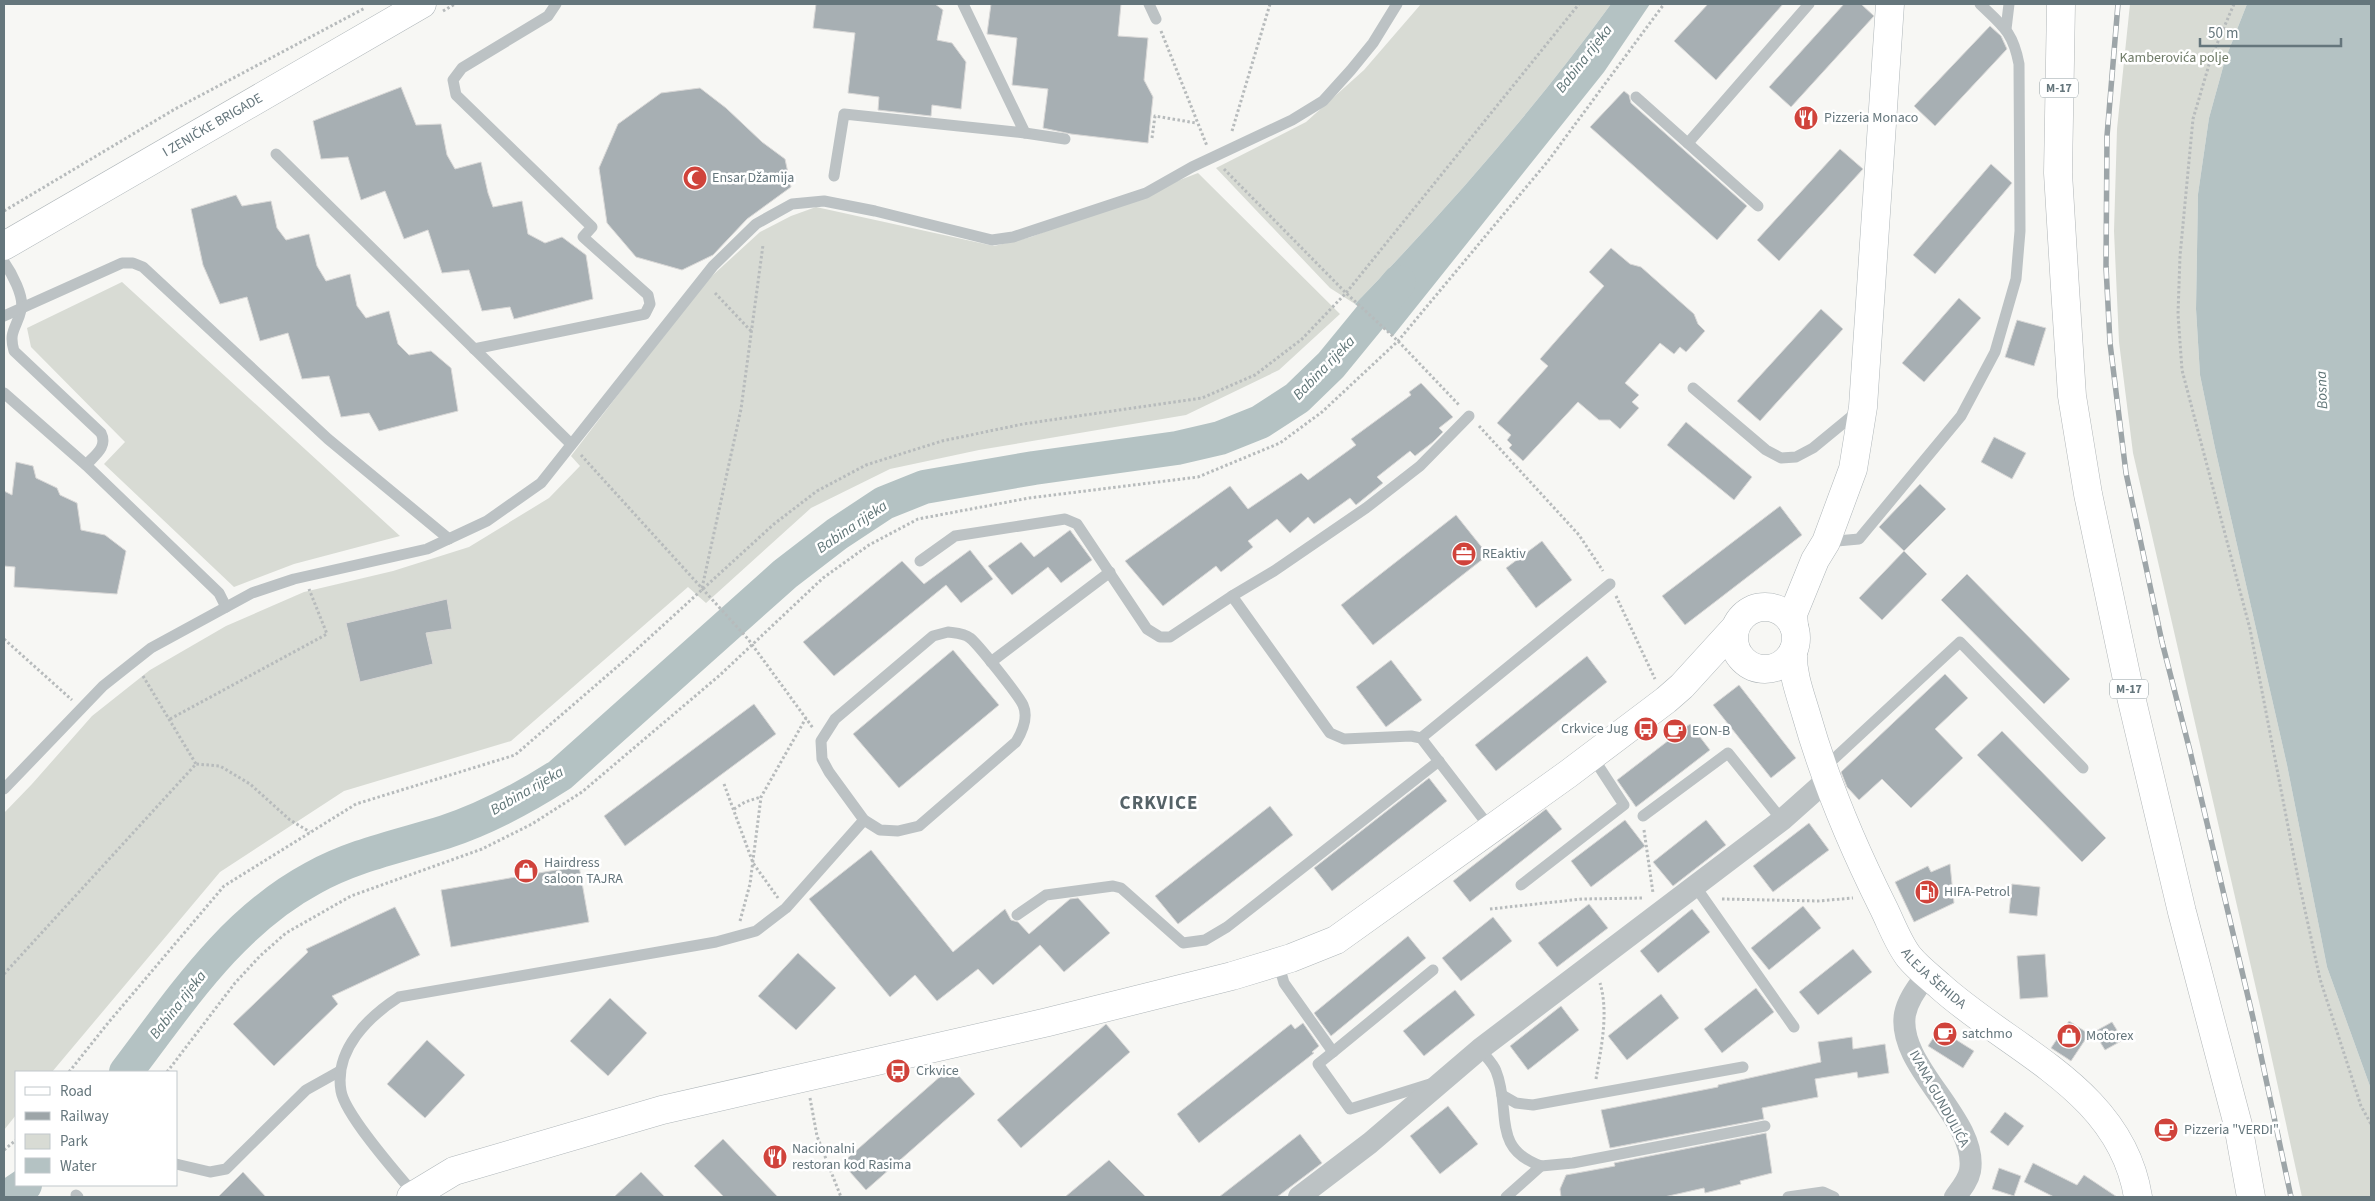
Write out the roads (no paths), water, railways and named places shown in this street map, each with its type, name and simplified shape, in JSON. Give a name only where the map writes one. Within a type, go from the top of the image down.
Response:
[{"type":"main road","name":"I ZENIČKE BRIGADE","points":[[4,246],[422,4]]},
{"type":"main road","name":"ALEJA ŠEHIDA","points":[[1890,4],[1863,407],[1853,469],[1794,614],[1792,666],[1826,774],[1857,853],[1909,957],[1958,1002],[2060,1076],[2098,1110],[2116,1135],[2129,1162],[2138,1197]]},
{"type":"main road","name":"M-17","points":[[2061,4],[2058,173],[2072,396],[2088,494],[2135,713],[2182,912],[2238,1126],[2252,1197]]},
{"type":"main road","points":[[1674,693],[1734,629],[1746,612],[1766,606],[1789,588],[1821,551]]},
{"type":"main road","points":[[414,1196],[454,1171],[662,1110],[1056,1021],[1232,976],[1278,962],[1336,940],[1592,756],[1674,693],[1711,670],[1731,665],[1756,667],[1780,665],[1794,639],[1783,612],[1766,606]]},
{"type":"main road","points":[[1734,629],[1733,640],[1741,659],[1756,667]]},
{"type":"main road","name":"ALEJA ŠEHIDA","points":[[1756,667],[1773,679],[1812,733]]},
{"type":"street","points":[[1299,1197],[1370,1143],[1480,1049],[1677,900],[1700,892],[1782,820],[1826,774]]},
{"type":"street","name":"IVANA GUNDULIĆA","points":[[1927,974],[1907,1004],[1904,1016],[1905,1029],[1914,1054],[1963,1136],[1969,1154],[1970,1171],[1964,1186],[1955,1197]]},
{"type":"lane","points":[[474,349],[645,314],[650,304],[648,295],[583,237],[592,227],[456,95],[453,80],[462,68],[548,16],[556,4]]},
{"type":"lane","points":[[963,4],[1025,133]]},
{"type":"lane","points":[[1149,4],[1156,19]]},
{"type":"lane","points":[[4,789],[103,686],[151,648],[252,593],[304,577],[427,549],[487,521],[541,484],[714,266],[756,224],[792,204],[824,201],[875,211],[992,240],[1013,237],[1146,193],[1226,151],[1292,120],[1322,101],[1374,44],[1397,4]]},
{"type":"lane","points":[[1688,143],[1809,4]]},
{"type":"lane","points":[[1821,551],[1860,539],[1961,416],[1995,352],[2016,278],[2020,231],[2019,64],[2015,44],[2006,29],[1980,4]]},
{"type":"lane","points":[[2006,29],[2008,4]]},
{"type":"lane","points":[[1636,97],[1758,206]]},
{"type":"lane","points":[[834,176],[844,114],[1066,138]]},
{"type":"lane","points":[[276,154],[571,444]]},
{"type":"lane","points":[[4,262],[17,285],[22,308],[12,330],[11,341],[14,352],[101,432],[104,439],[104,446],[86,465]]},
{"type":"lane","points":[[4,316],[122,263],[133,263],[143,267],[328,439],[449,539]]},
{"type":"lane","points":[[1693,388],[1766,450],[1781,458],[1796,458],[1813,448],[1863,407]]},
{"type":"lane","points":[[4,393],[86,465],[219,593],[226,608]]},
{"type":"lane","points":[[920,562],[955,536],[1065,519],[1077,524],[1147,629],[1160,637],[1170,637],[1274,571],[1366,508],[1420,466],[1469,416]]},
{"type":"lane","points":[[991,662],[1110,572]]},
{"type":"lane","points":[[1421,738],[1610,584]]},
{"type":"lane","points":[[1232,596],[1330,733],[1344,739],[1411,736],[1421,738],[1491,829]]},
{"type":"lane","points":[[948,632],[970,638],[991,662],[1023,706],[1025,716],[1023,731],[1016,742],[919,826],[898,831],[880,830],[864,820],[829,772],[822,759],[821,741],[835,719],[934,636],[948,632]]},
{"type":"lane","points":[[1826,774],[1960,642],[2083,768]]},
{"type":"lane","points":[[1643,816],[1728,753],[1782,820]]},
{"type":"lane","points":[[1521,885],[1624,805],[1592,756]]},
{"type":"lane","points":[[1017,915],[1046,895],[1113,886],[1121,888],[1183,943],[1205,940],[1221,932],[1439,761]]},
{"type":"lane","points":[[414,1196],[350,1114],[341,1092],[340,1071],[347,1050],[362,1028],[380,1010],[399,997],[733,937],[756,931],[786,908],[864,820]]},
{"type":"lane","points":[[1700,892],[1794,1027]]},
{"type":"lane","points":[[1278,962],[1284,983],[1333,1052]]},
{"type":"lane","points":[[1433,970],[1318,1064],[1350,1109],[1444,1080]]},
{"type":"lane","points":[[1480,1049],[1496,1070],[1509,1142],[1523,1159],[1541,1166],[1573,1163],[1765,1126]]},
{"type":"lane","points":[[1502,1095],[1516,1103],[1533,1105],[1743,1067]]},
{"type":"lane","points":[[178,1164],[210,1172],[226,1169],[306,1090],[340,1071]]},
{"type":"lane","points":[[1506,1197],[1541,1166]]},
{"type":"lane","points":[[1788,1197],[1823,1192],[1834,1197]]},
{"type":"water","points":[[1611,4],[1650,4],[1604,72],[1393,336],[1355,304],[1456,196],[1520,121]]},
{"type":"water","name":"Bosna","points":[[2247,4],[2371,4],[2371,1089],[2327,967],[2287,765],[2200,375],[2196,309],[2198,194],[2209,118],[2225,60]]},
{"type":"waterway","name":"Babina rijeka","points":[[127,1071],[209,964],[257,917],[284,896],[313,878],[345,863],[475,821],[518,800],[560,775],[785,574],[837,534],[884,503],[924,487],[1034,468],[1177,448],[1220,438],[1260,422],[1297,398],[1331,365],[1399,282]]},
{"type":"waterway","name":"Babina rijeka","points":[[7,1197],[24,1186]]},
{"type":"railway","points":[[2118,4],[2107,136],[2106,267],[2110,343],[2126,473],[2162,642],[2190,751],[2253,1018],[2291,1197]]},
{"type":"place","name":"Pizzeria Monaco","points":[[1806,118]]},
{"type":"place","name":"Ensar Džamija","points":[[695,178]]},
{"type":"place","name":"REaktiv","points":[[1464,554]]},
{"type":"place","name":"Crkvice Jug","points":[[1646,729]]},
{"type":"place","name":"EON-B","points":[[1675,731]]},
{"type":"place","name":"Hairdress saloon TAJRA","points":[[526,871]]},
{"type":"place","name":"HIFA-Petrol","points":[[1927,892]]},
{"type":"place","name":"satchmo","points":[[1945,1034]]},
{"type":"place","name":"Motorex","points":[[2069,1036]]},
{"type":"place","name":"Crkvice","points":[[898,1071]]},
{"type":"place","name":"Pizzeria \"VERDI\"","points":[[2166,1130]]},
{"type":"place","name":"Nacionalni restoran kod Rasima","points":[[775,1157]]},
{"type":"district","name":"CRKVICE","points":[[1159,803]]},
{"type":"park label","name":"Kamberovića polje","points":[[2174,58]]}]
